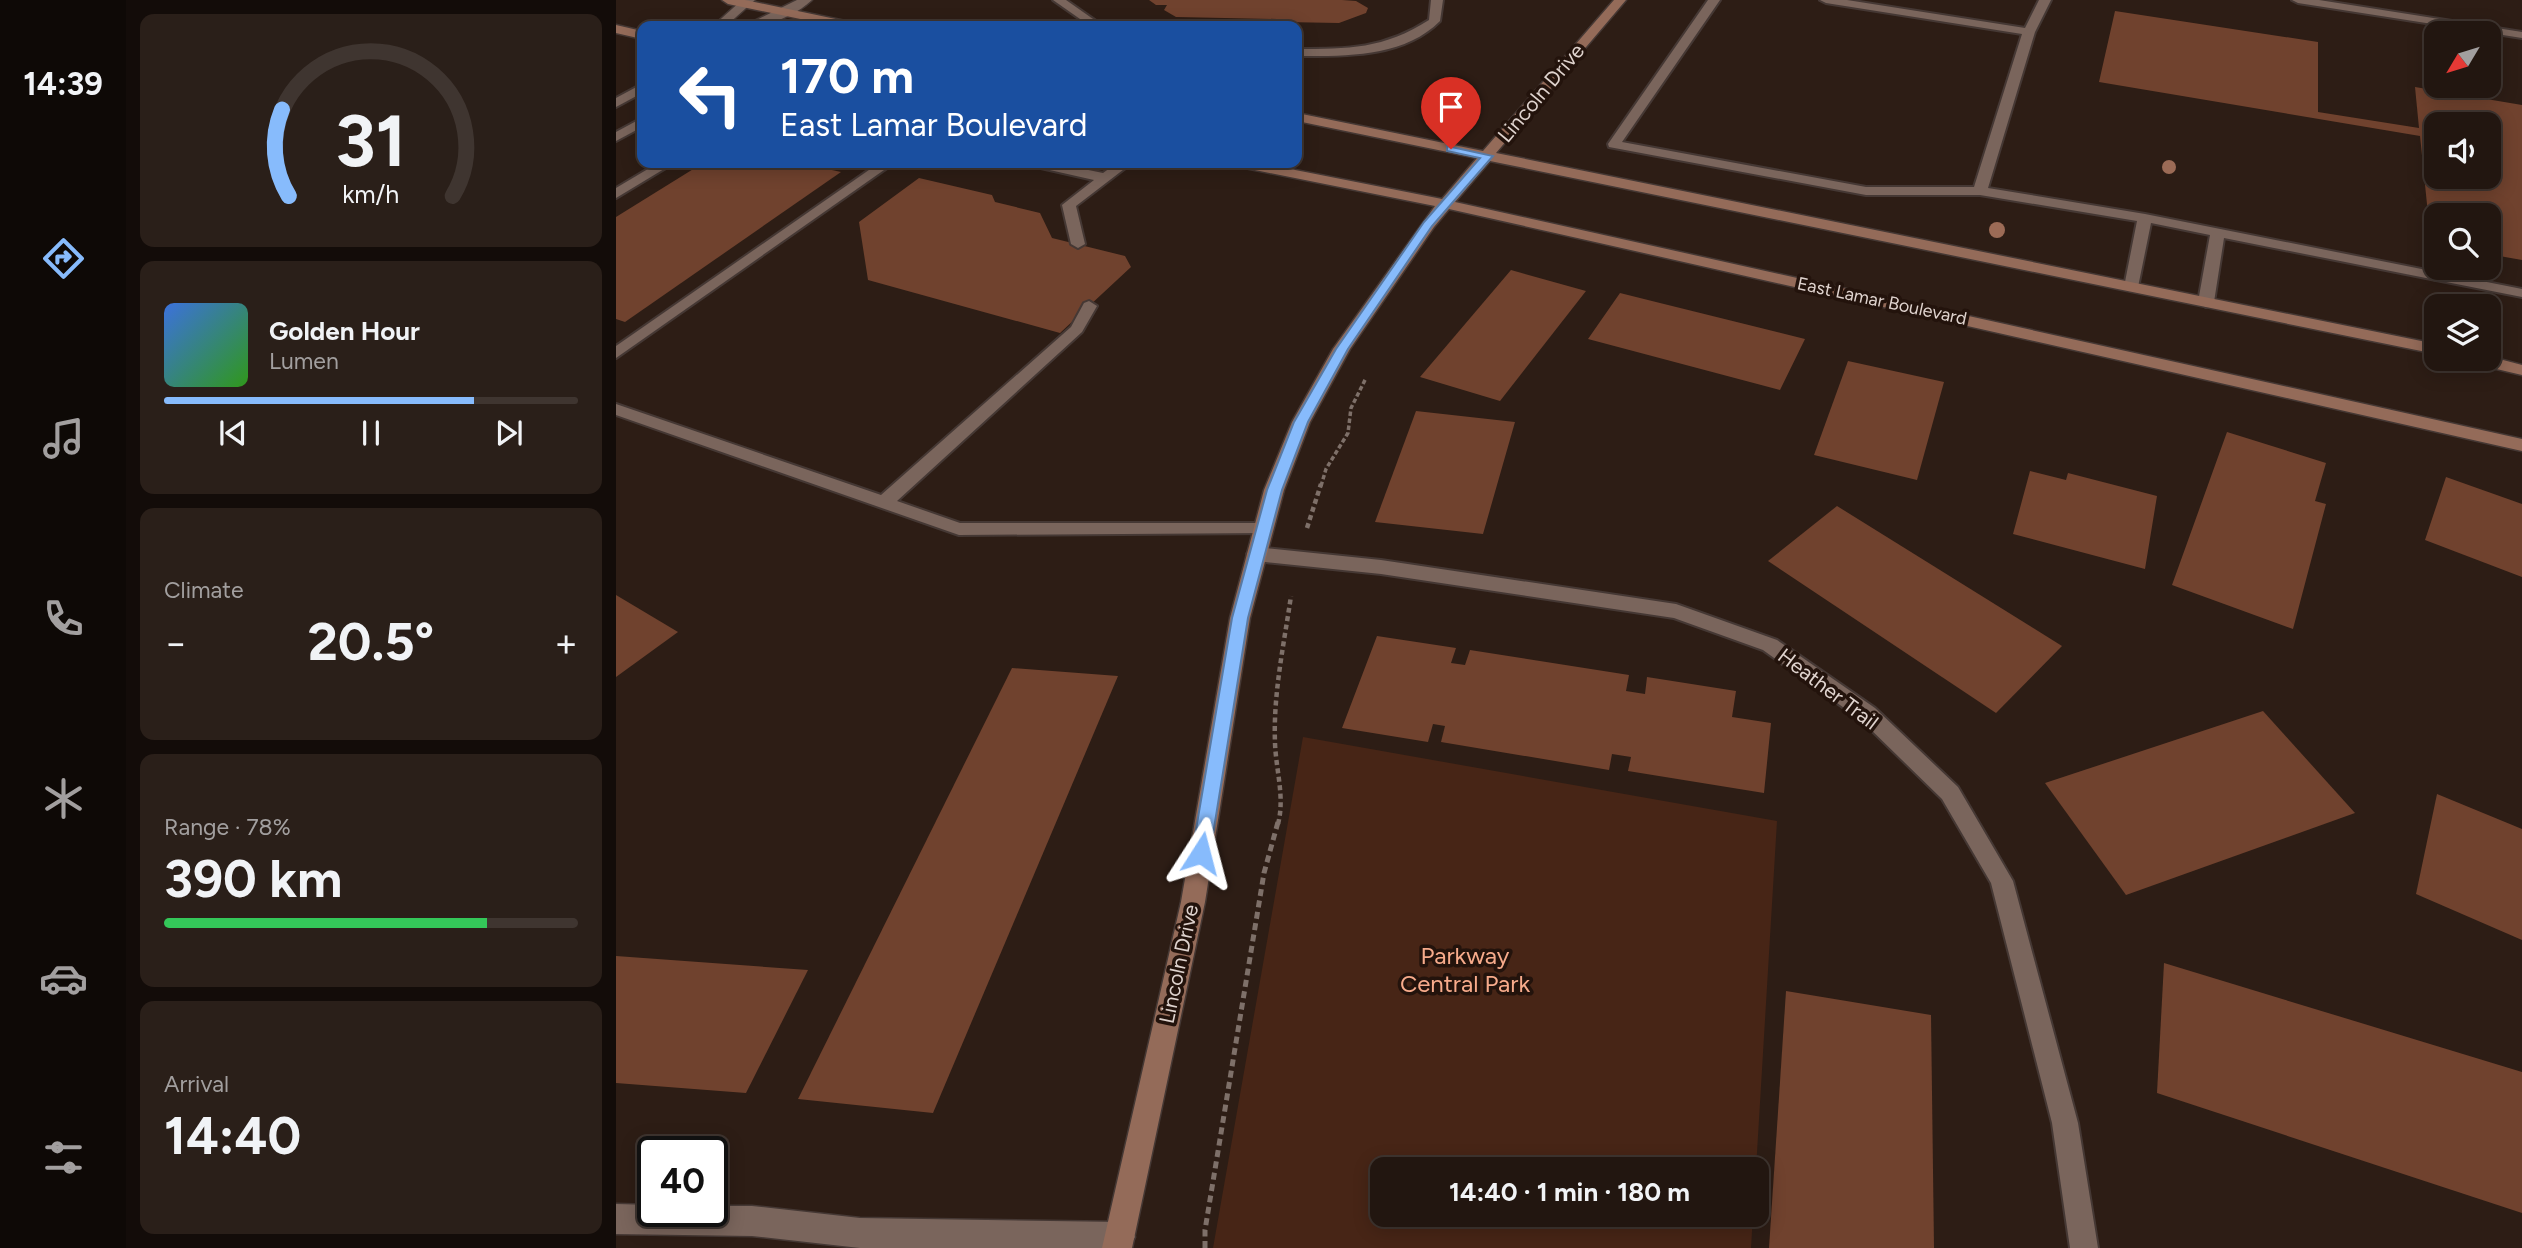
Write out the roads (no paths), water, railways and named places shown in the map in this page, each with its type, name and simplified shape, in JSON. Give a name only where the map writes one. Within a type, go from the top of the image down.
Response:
[{"type":"main road","points":[[728,0],[825,21]]},
{"type":"main road","name":"Lincoln Drive","points":[[1118,1243],[1193,902],[1240,618],[1274,490],[1301,422],[1342,349],[1428,224],[1620,0]]},
{"type":"main road","points":[[616,29],[637,33]]},
{"type":"main road","points":[[1302,118],[2424,347]]},
{"type":"main road","name":"East Lamar Boulevard","points":[[1265,168],[1445,204],[2522,445]]},
{"type":"main road","points":[[2501,365],[2522,370]]},
{"type":"street","points":[[763,21],[806,0]]},
{"type":"street","points":[[725,21],[747,2]]},
{"type":"street","points":[[616,1219],[752,1221],[860,1233],[1118,1243]]},
{"type":"lane","points":[[1059,0],[1090,21]]},
{"type":"lane","points":[[1302,53],[1382,49],[1417,33],[1434,21],[1437,0]]},
{"type":"lane","points":[[1714,0],[1614,144],[1866,191],[1980,191],[2145,218],[2522,293]]},
{"type":"lane","points":[[1826,0],[2029,32]]},
{"type":"lane","points":[[1980,191],[2029,32],[2045,0]]},
{"type":"lane","points":[[2298,0],[2522,35]]},
{"type":"lane","points":[[616,103],[637,94]]},
{"type":"lane","points":[[616,137],[637,125]]},
{"type":"lane","points":[[616,194],[659,168]]},
{"type":"lane","points":[[616,353],[880,168]]},
{"type":"lane","points":[[1060,168],[1105,178]]},
{"type":"lane","points":[[1078,244],[1069,205],[1118,168]]},
{"type":"lane","points":[[2131,287],[2145,218]]},
{"type":"lane","points":[[2206,302],[2218,232]]},
{"type":"lane","points":[[883,503],[1077,329],[1089,306]]},
{"type":"lane","points":[[616,409],[959,529],[1263,529]]},
{"type":"lane","name":"Heather Trail","points":[[1256,554],[1381,567],[1676,611],[1770,645],[1868,714],[1950,793],[2002,881],[2065,1123],[2084,1248]]},
{"type":"park label","name":"Parkway Central Park","points":[[1465,970]]}]
